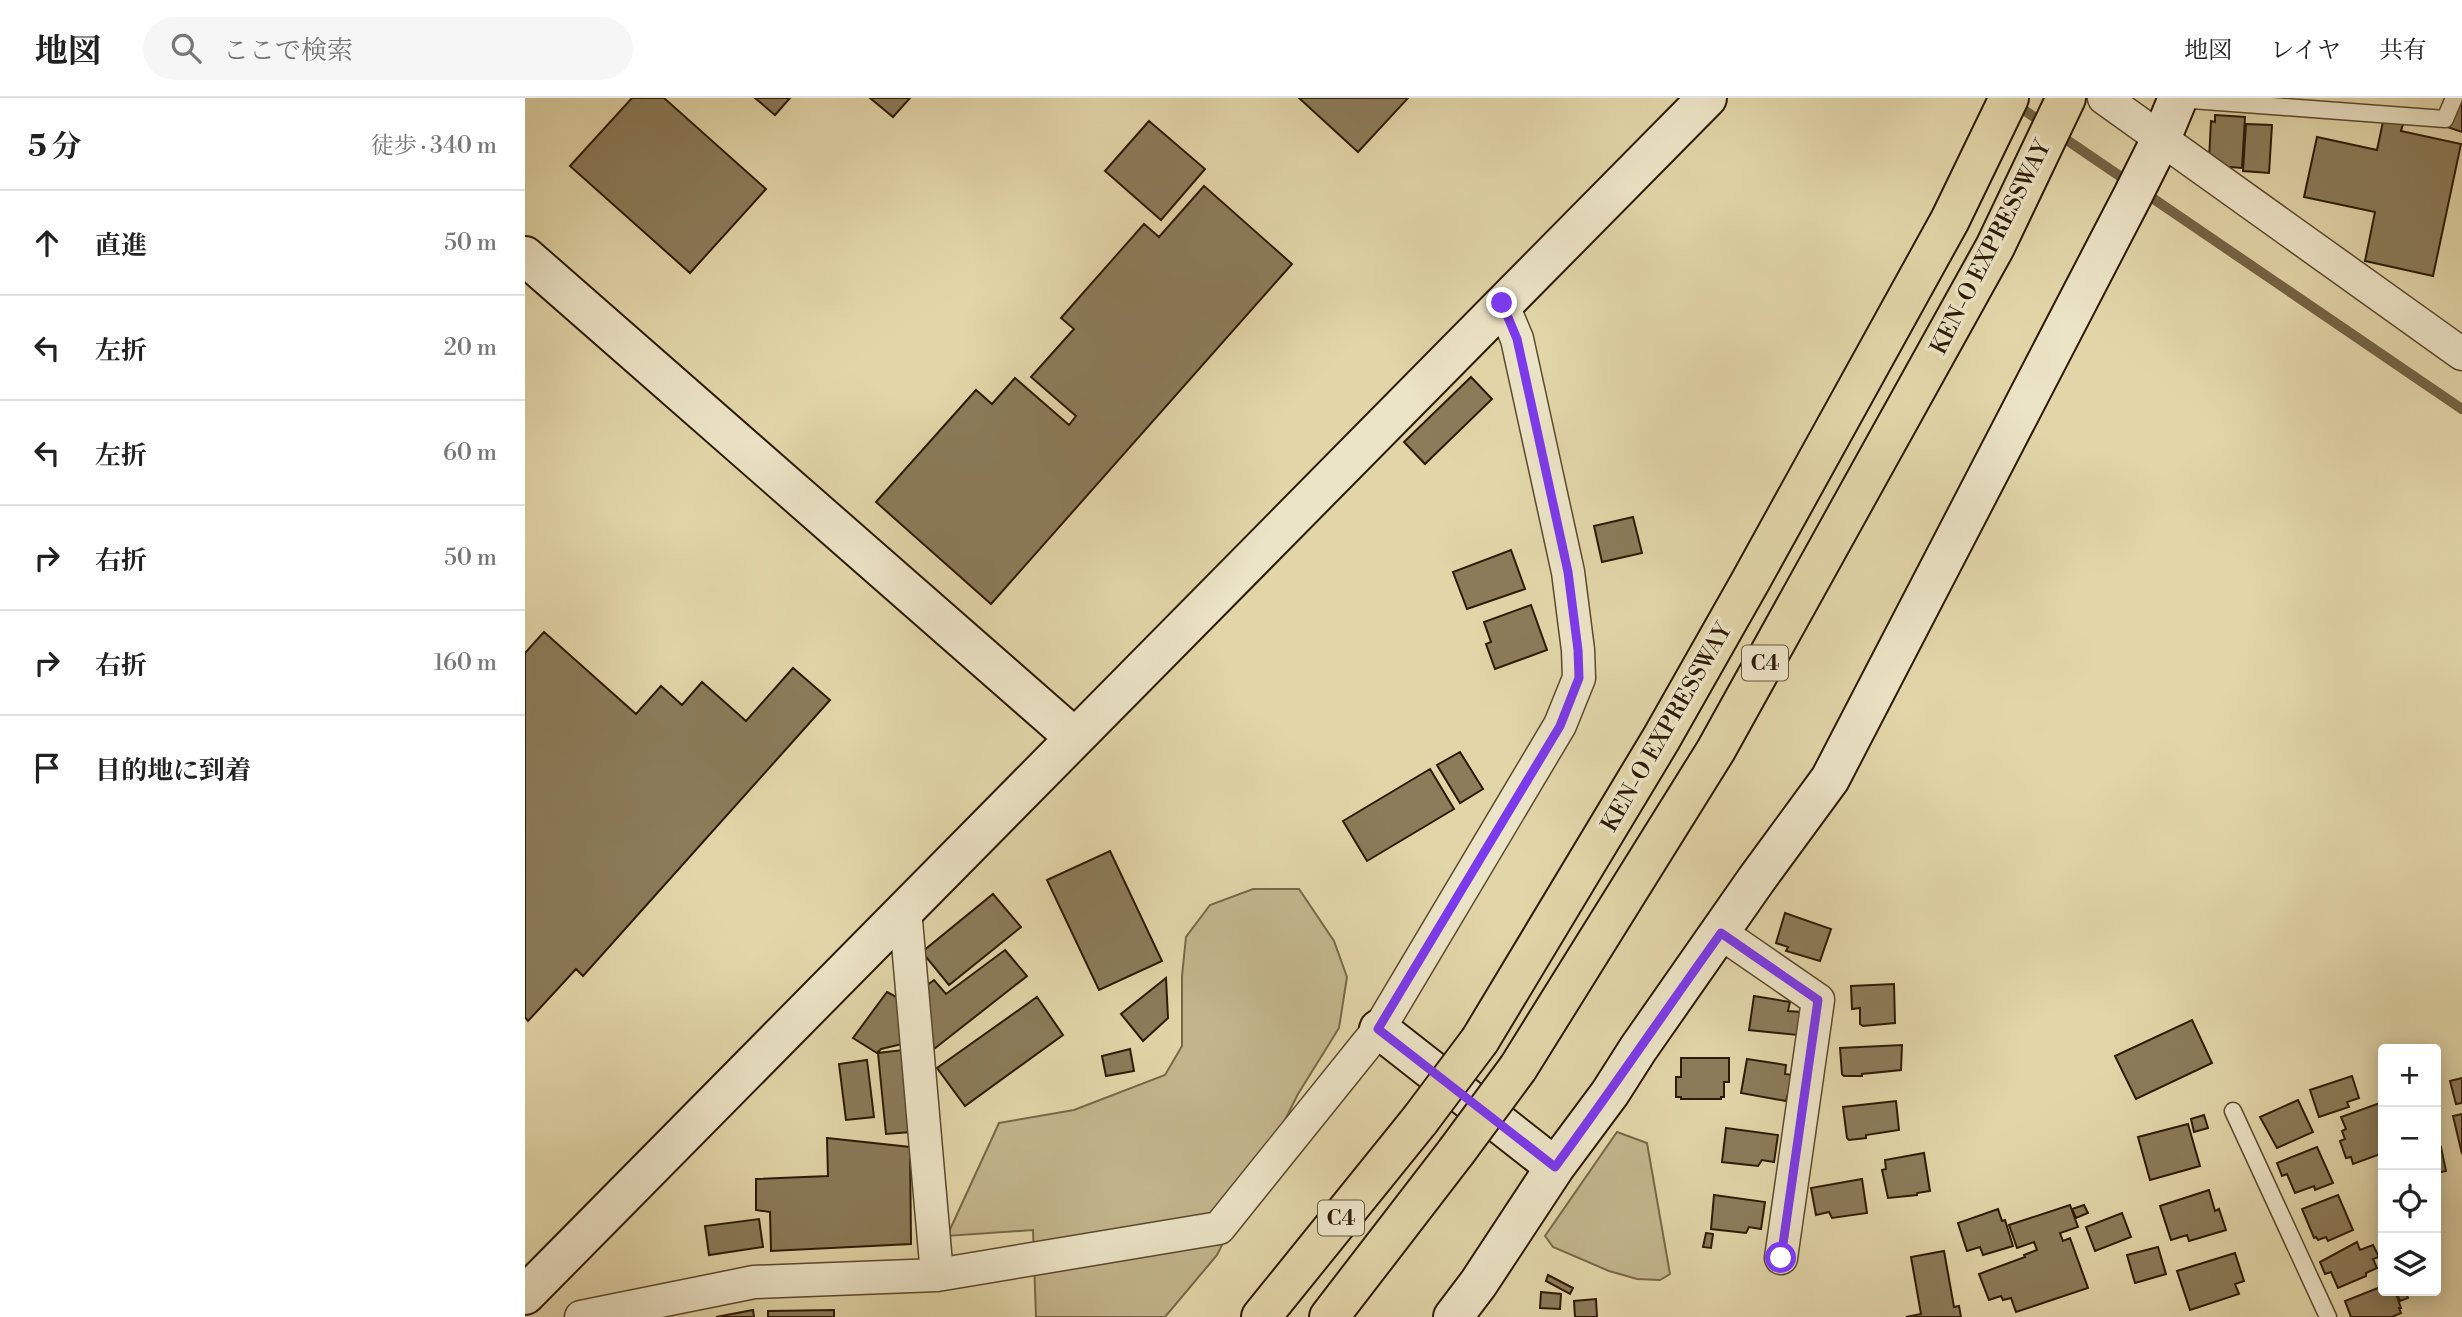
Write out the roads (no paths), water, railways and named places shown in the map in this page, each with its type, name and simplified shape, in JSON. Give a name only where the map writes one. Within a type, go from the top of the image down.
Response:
[{"type":"highway","name":"KEN-O EXPRESSWAY","points":[[1261,1317],[1420,1120],[1480,1040],[1661,739],[1949,220],[2009,98]]},
{"type":"highway","name":"KEN-O EXPRESSWAY","points":[[1329,1317],[1518,1068],[1716,750],[1994,247],[2066,98]]},
{"type":"street","points":[[525,1295],[1707,98]]},
{"type":"street","points":[[2104,98],[2462,354]]},
{"type":"street","points":[[1453,1317],[1756,880],[1830,779],[2132,197],[2178,98]]},
{"type":"street","points":[[525,256],[1075,738]]},
{"type":"street","points":[[581,1317],[754,1282],[937,1275],[1219,1227],[1378,1029],[1560,726],[1579,678],[1568,572],[1517,339],[1502,303]]},
{"type":"street","points":[[905,909],[937,1275]]},
{"type":"street","points":[[1721,933],[1818,1000],[1781,1258]]},
{"type":"street","points":[[1378,1029],[1555,1167]]},
{"type":"lane","points":[[2178,98],[2445,118],[2454,98]]},
{"type":"lane","points":[[2234,1111],[2328,1317]]},
{"type":"waterway","points":[[2015,104],[2046,125]]},
{"type":"waterway","points":[[2058,134],[2130,183]]},
{"type":"waterway","points":[[2142,191],[2462,409]]}]
